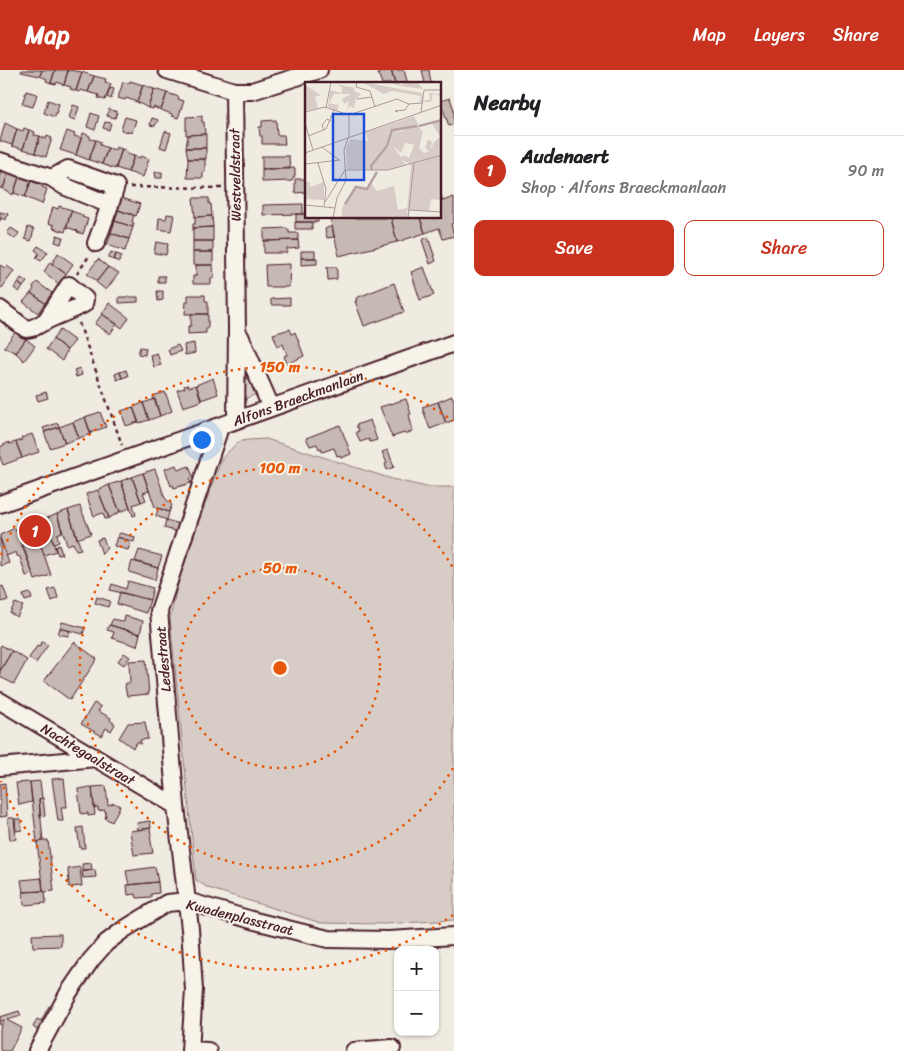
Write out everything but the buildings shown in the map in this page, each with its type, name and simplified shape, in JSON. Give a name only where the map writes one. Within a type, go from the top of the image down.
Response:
[{"type":"street","points":[[167,70],[234,91],[252,91],[319,70]]},
{"type":"street","name":"Westveldstraat","points":[[234,91],[237,330],[236,420]]},
{"type":"street","points":[[0,161],[52,178],[64,186],[110,205]]},
{"type":"street","points":[[52,178],[68,170],[116,186],[96,243]]},
{"type":"street","points":[[0,309],[26,329],[35,328],[44,322],[74,310],[84,304],[85,299],[69,285],[44,322]]},
{"type":"street","name":"Westveldstraat","points":[[237,330],[271,407]]},
{"type":"street","name":"Alfons Braeckmanlaan","points":[[0,504],[454,343]]},
{"type":"street","name":"Ledestraat","points":[[190,1050],[194,990],[159,611],[220,427]]},
{"type":"street","name":"Nachtegaalstraat","points":[[0,701],[176,806]]},
{"type":"street","points":[[0,767],[96,758]]},
{"type":"street","name":"Kwadenplasstraat","points":[[38,1051],[69,992],[91,960],[106,943],[143,916],[167,903],[187,901],[255,921],[328,939],[389,940],[454,936]]},
{"type":"street","points":[[354,1051],[392,1048]]},
{"type":"street","points":[[190,1050],[208,1051]]},
{"type":"path","points":[[116,186],[235,188]]},
{"type":"path","points":[[69,285],[94,250],[96,243]]},
{"type":"path","points":[[74,310],[127,459]]},
{"type":"shaded area","points":[[241,353],[257,394],[244,399]]},
{"type":"shaded area","points":[[266,439],[392,479],[426,487],[454,487],[454,920],[384,924],[321,923],[208,888],[196,880],[170,618],[181,570],[222,458],[238,442]]},
{"type":"place","name":"Audenaert","points":[[35,531]]}]
